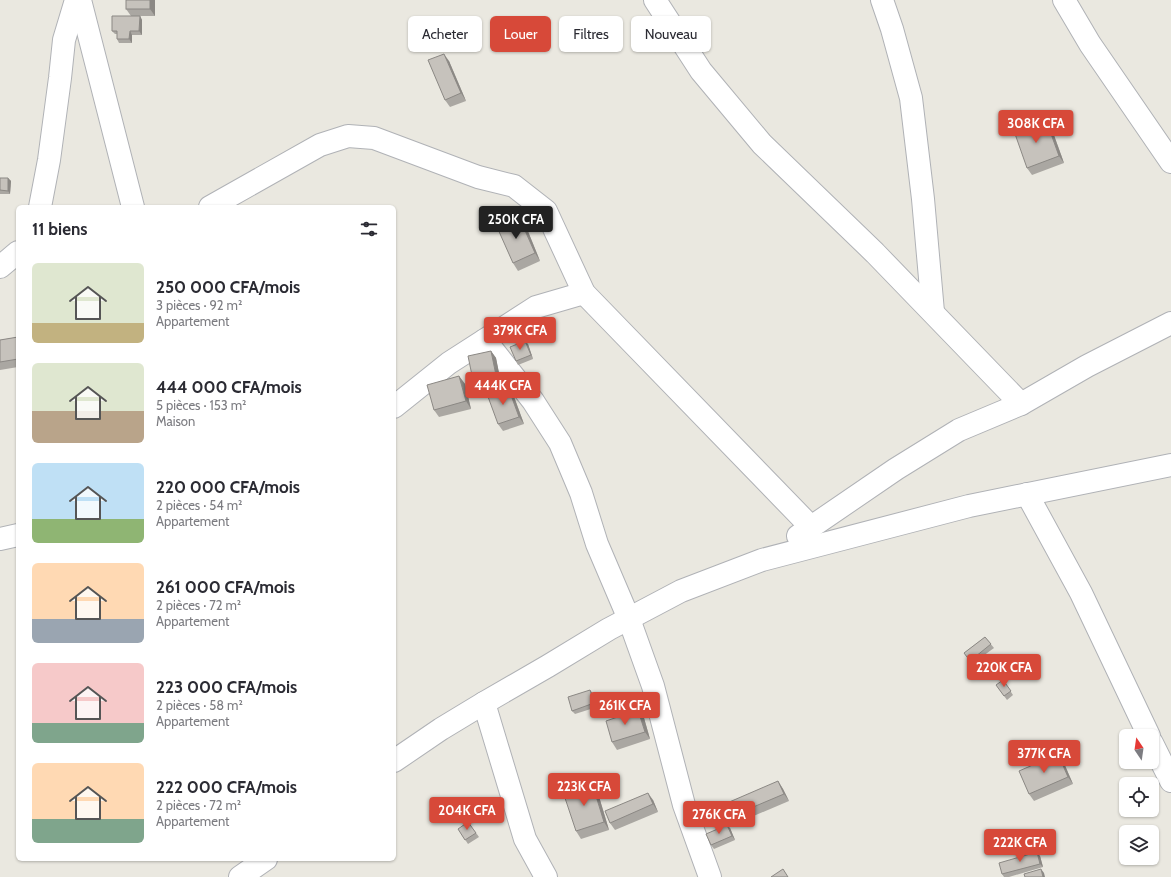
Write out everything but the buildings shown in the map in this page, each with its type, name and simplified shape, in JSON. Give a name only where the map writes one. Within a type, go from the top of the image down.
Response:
[{"type":"street","points":[[40,205],[49,160],[64,40],[76,0]]},
{"type":"street","points":[[80,0],[132,205]]},
{"type":"street","points":[[655,0],[701,72],[762,144],[875,252],[1021,404]]},
{"type":"street","points":[[882,0],[892,29],[911,98],[923,199],[933,312]]},
{"type":"street","points":[[1064,0],[1090,44],[1171,162]]},
{"type":"street","points":[[214,205],[320,145],[348,136],[374,138],[478,177],[514,186],[546,211],[584,293],[810,527]]},
{"type":"street","points":[[0,266],[16,254]]},
{"type":"street","points":[[396,405],[449,362],[536,307],[584,293]]},
{"type":"street","points":[[762,560],[896,469],[959,430],[1021,404],[1087,366],[1171,323]]},
{"type":"street","points":[[485,340],[533,401],[560,443],[581,493],[597,544],[629,619],[653,686],[684,806],[710,877]]},
{"type":"street","points":[[396,760],[484,703],[609,629],[681,591],[762,560],[968,506],[1171,465]]},
{"type":"street","points":[[1027,494],[1081,593],[1145,729]]},
{"type":"street","points":[[0,539],[16,535]]},
{"type":"street","points":[[484,703],[525,839],[546,877]]},
{"type":"street","points":[[1159,757],[1171,781]]},
{"type":"street","points":[[240,877],[263,861]]}]
